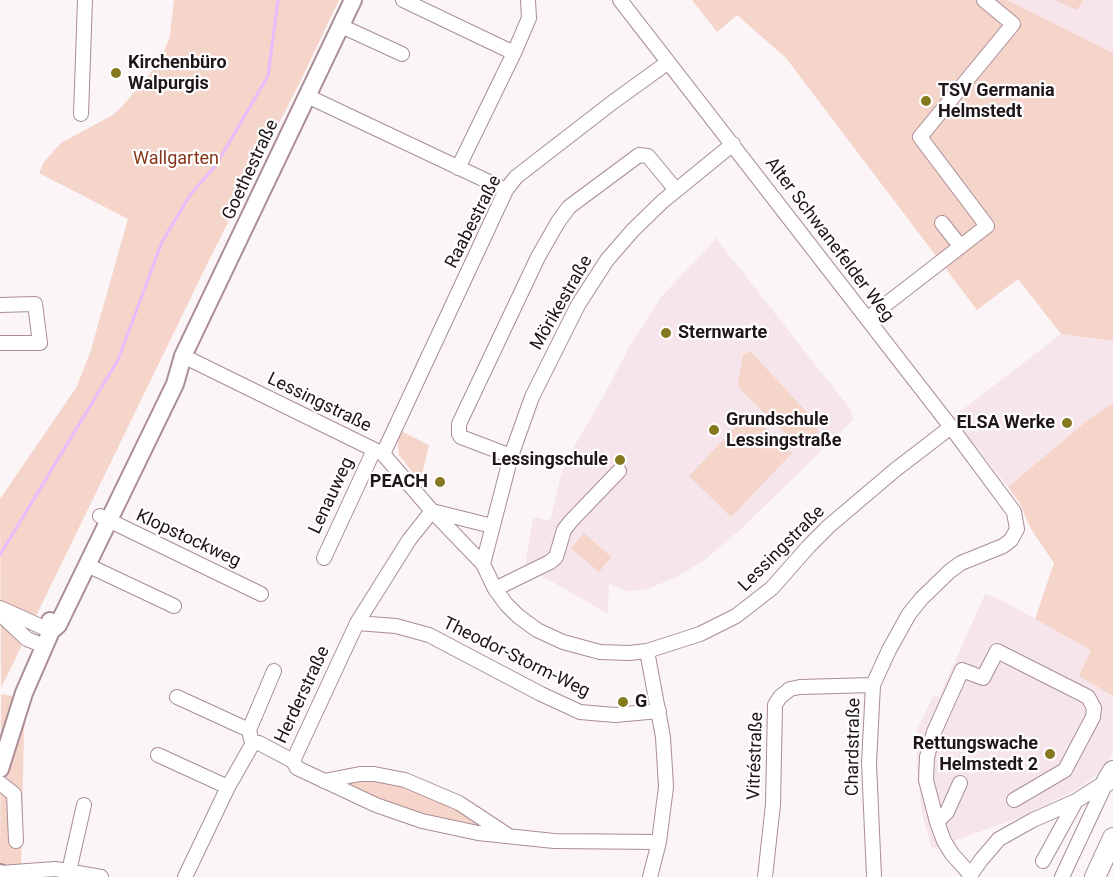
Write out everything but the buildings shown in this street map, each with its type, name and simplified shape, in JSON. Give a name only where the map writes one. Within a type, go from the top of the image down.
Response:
[{"type":"highway","points":[[1095,877],[1113,838]]},
{"type":"main road","name":"Goethestraße","points":[[0,769],[24,693],[47,638],[49,622],[175,384],[183,356],[353,0]]},
{"type":"main road","name":"Goethestraße","points":[[47,638],[58,625],[87,565],[104,518]]},
{"type":"street","points":[[81,114],[85,0]]},
{"type":"street","points":[[403,0],[514,53]]},
{"type":"street","points":[[458,168],[529,18],[528,0]]},
{"type":"street","name":"Alter Schwanefelder Weg","points":[[620,0],[1008,503]]},
{"type":"street","points":[[867,319],[987,226],[920,137],[1013,24],[984,0]]},
{"type":"street","points":[[341,26],[402,54]]},
{"type":"street","name":"Raabestraße","points":[[378,452],[506,190],[516,177],[667,63]]},
{"type":"street","points":[[307,96],[506,190]]},
{"type":"street","name":"Mörikestraße","points":[[483,564],[511,456],[532,397],[578,305],[620,244],[647,215],[733,144]]},
{"type":"street","points":[[511,456],[461,437],[459,424],[554,228],[569,207],[639,155],[648,156],[676,190]]},
{"type":"street","points":[[942,223],[960,246]]},
{"type":"street","points":[[0,305],[35,304],[40,343],[0,343]]},
{"type":"street","name":"Lessingstraße","points":[[183,356],[378,452],[483,564],[495,589],[518,616],[537,630],[563,642],[600,652],[647,651],[700,634],[736,616],[753,605],[780,580],[829,526],[895,470],[951,427]]},
{"type":"street","name":"Lenauweg","points":[[324,558],[378,452]]},
{"type":"street","points":[[495,589],[556,557],[564,530],[619,471]]},
{"type":"street","name":"Chardstraße","points":[[874,877],[869,763],[873,685],[909,614],[922,598],[961,563],[1003,546],[1011,540],[1017,529],[1014,512],[1008,503]]},
{"type":"street","points":[[428,506],[492,526]]},
{"type":"street","name":"Herderstraße","points":[[185,877],[251,736],[259,743],[292,761],[357,623],[410,540],[428,506]]},
{"type":"street","name":"Klopstockweg","points":[[104,518],[261,594]]},
{"type":"street","points":[[87,565],[174,606]]},
{"type":"street","points":[[0,608],[47,638]]},
{"type":"street","points":[[0,614],[27,639],[47,638]]},
{"type":"street","name":"Theodor-Storm-Weg","points":[[357,623],[396,626],[429,635],[580,712],[615,715],[659,711]]},
{"type":"street","points":[[647,651],[663,737],[666,786],[659,842],[650,877]]},
{"type":"street","points":[[1014,800],[1065,770],[1093,717],[1094,708],[1088,697],[997,651],[984,678],[962,670],[941,716],[927,757],[926,780],[937,822],[952,854],[970,875],[999,839],[1032,820],[1076,801],[1110,776]]},
{"type":"street","points":[[177,697],[251,736],[274,671]]},
{"type":"street","name":"Vitréstraße","points":[[765,877],[773,804],[775,705],[780,697],[790,689],[873,685]]},
{"type":"street","points":[[158,755],[228,786]]},
{"type":"street","points":[[292,761],[297,768],[324,782],[376,805],[422,821],[477,833],[554,841],[659,842]]},
{"type":"street","points":[[324,782],[360,774],[374,774],[405,780],[459,803],[511,837]]},
{"type":"street","points":[[1062,877],[1110,776]]},
{"type":"street","points":[[0,783],[14,794],[16,842]]},
{"type":"street","points":[[937,822],[947,812],[960,783]]},
{"type":"street","points":[[1043,861],[1076,801]]},
{"type":"street","points":[[69,870],[84,805]]},
{"type":"street","points":[[0,874],[55,869],[101,877]]},
{"type":"shaded area","points":[[1007,0],[1113,0],[1113,53]]},
{"type":"shaded area","name":"Grundschule Lessingstraße","points":[[715,237],[851,410],[853,420],[742,528],[706,559],[677,577],[645,590],[626,591],[609,584],[608,614],[525,566],[533,517],[550,521],[561,475],[569,455],[628,349],[661,297],[714,241]]},
{"type":"shaded area","points":[[1061,334],[1113,341],[1113,403],[1089,419],[1008,487],[953,417]]},
{"type":"shaded area","points":[[985,594],[999,599],[1092,650],[1079,676],[1113,696],[1113,753],[1100,772],[1078,789],[1018,818],[932,849],[922,813],[917,769],[917,730],[933,696],[939,697]]},
{"type":"green space","name":"Wallgarten","points":[[174,0],[339,0],[214,250],[1,688],[0,499],[76,388],[90,353],[128,219],[39,173],[44,162],[61,143],[119,110],[160,62],[170,36]]},
{"type":"green space","points":[[692,0],[1007,0],[1113,53],[1113,341],[1061,334],[1018,279],[977,310],[786,58],[737,15],[717,32]]},
{"type":"green space","points":[[1055,0],[1083,0],[1077,10]]},
{"type":"green space","points":[[750,351],[816,422],[818,433],[815,437],[796,444],[740,389],[738,384],[743,355]]},
{"type":"green space","points":[[1113,403],[1113,696],[1079,676],[1091,650],[1035,619],[1054,563],[1031,529],[1019,502],[1008,487],[1089,419]]},
{"type":"green space","points":[[749,413],[792,453],[731,517],[689,476]]},
{"type":"green space","points":[[401,431],[429,445],[420,482],[399,455],[397,439]]},
{"type":"green space","points":[[584,533],[611,557],[599,572],[571,548]]},
{"type":"green space","points":[[1,694],[30,699],[24,729],[21,877],[0,877]]},
{"type":"green space","points":[[372,777],[388,778],[471,813],[493,830],[425,818],[339,783]]},
{"type":"waterway","points":[[0,555],[118,360],[162,242],[190,195],[216,165],[268,76],[278,0]]},
{"type":"place","name":"Kirchenbüro Walpurgis","points":[[116,73]]},
{"type":"place","name":"TSV Germania Helmstedt","points":[[926,101]]},
{"type":"place","name":"Sternwarte","points":[[666,333]]},
{"type":"place","name":"ELSA Werke","points":[[1067,423]]},
{"type":"place","name":"Grundschule Lessingstraße","points":[[714,430]]},
{"type":"place","name":"Lessingschule","points":[[620,460]]},
{"type":"place","name":"PEACH","points":[[440,482]]},
{"type":"place","name":"G","points":[[623,702]]},
{"type":"place","name":"Rettungswache Helmstedt 2","points":[[1050,754]]}]
